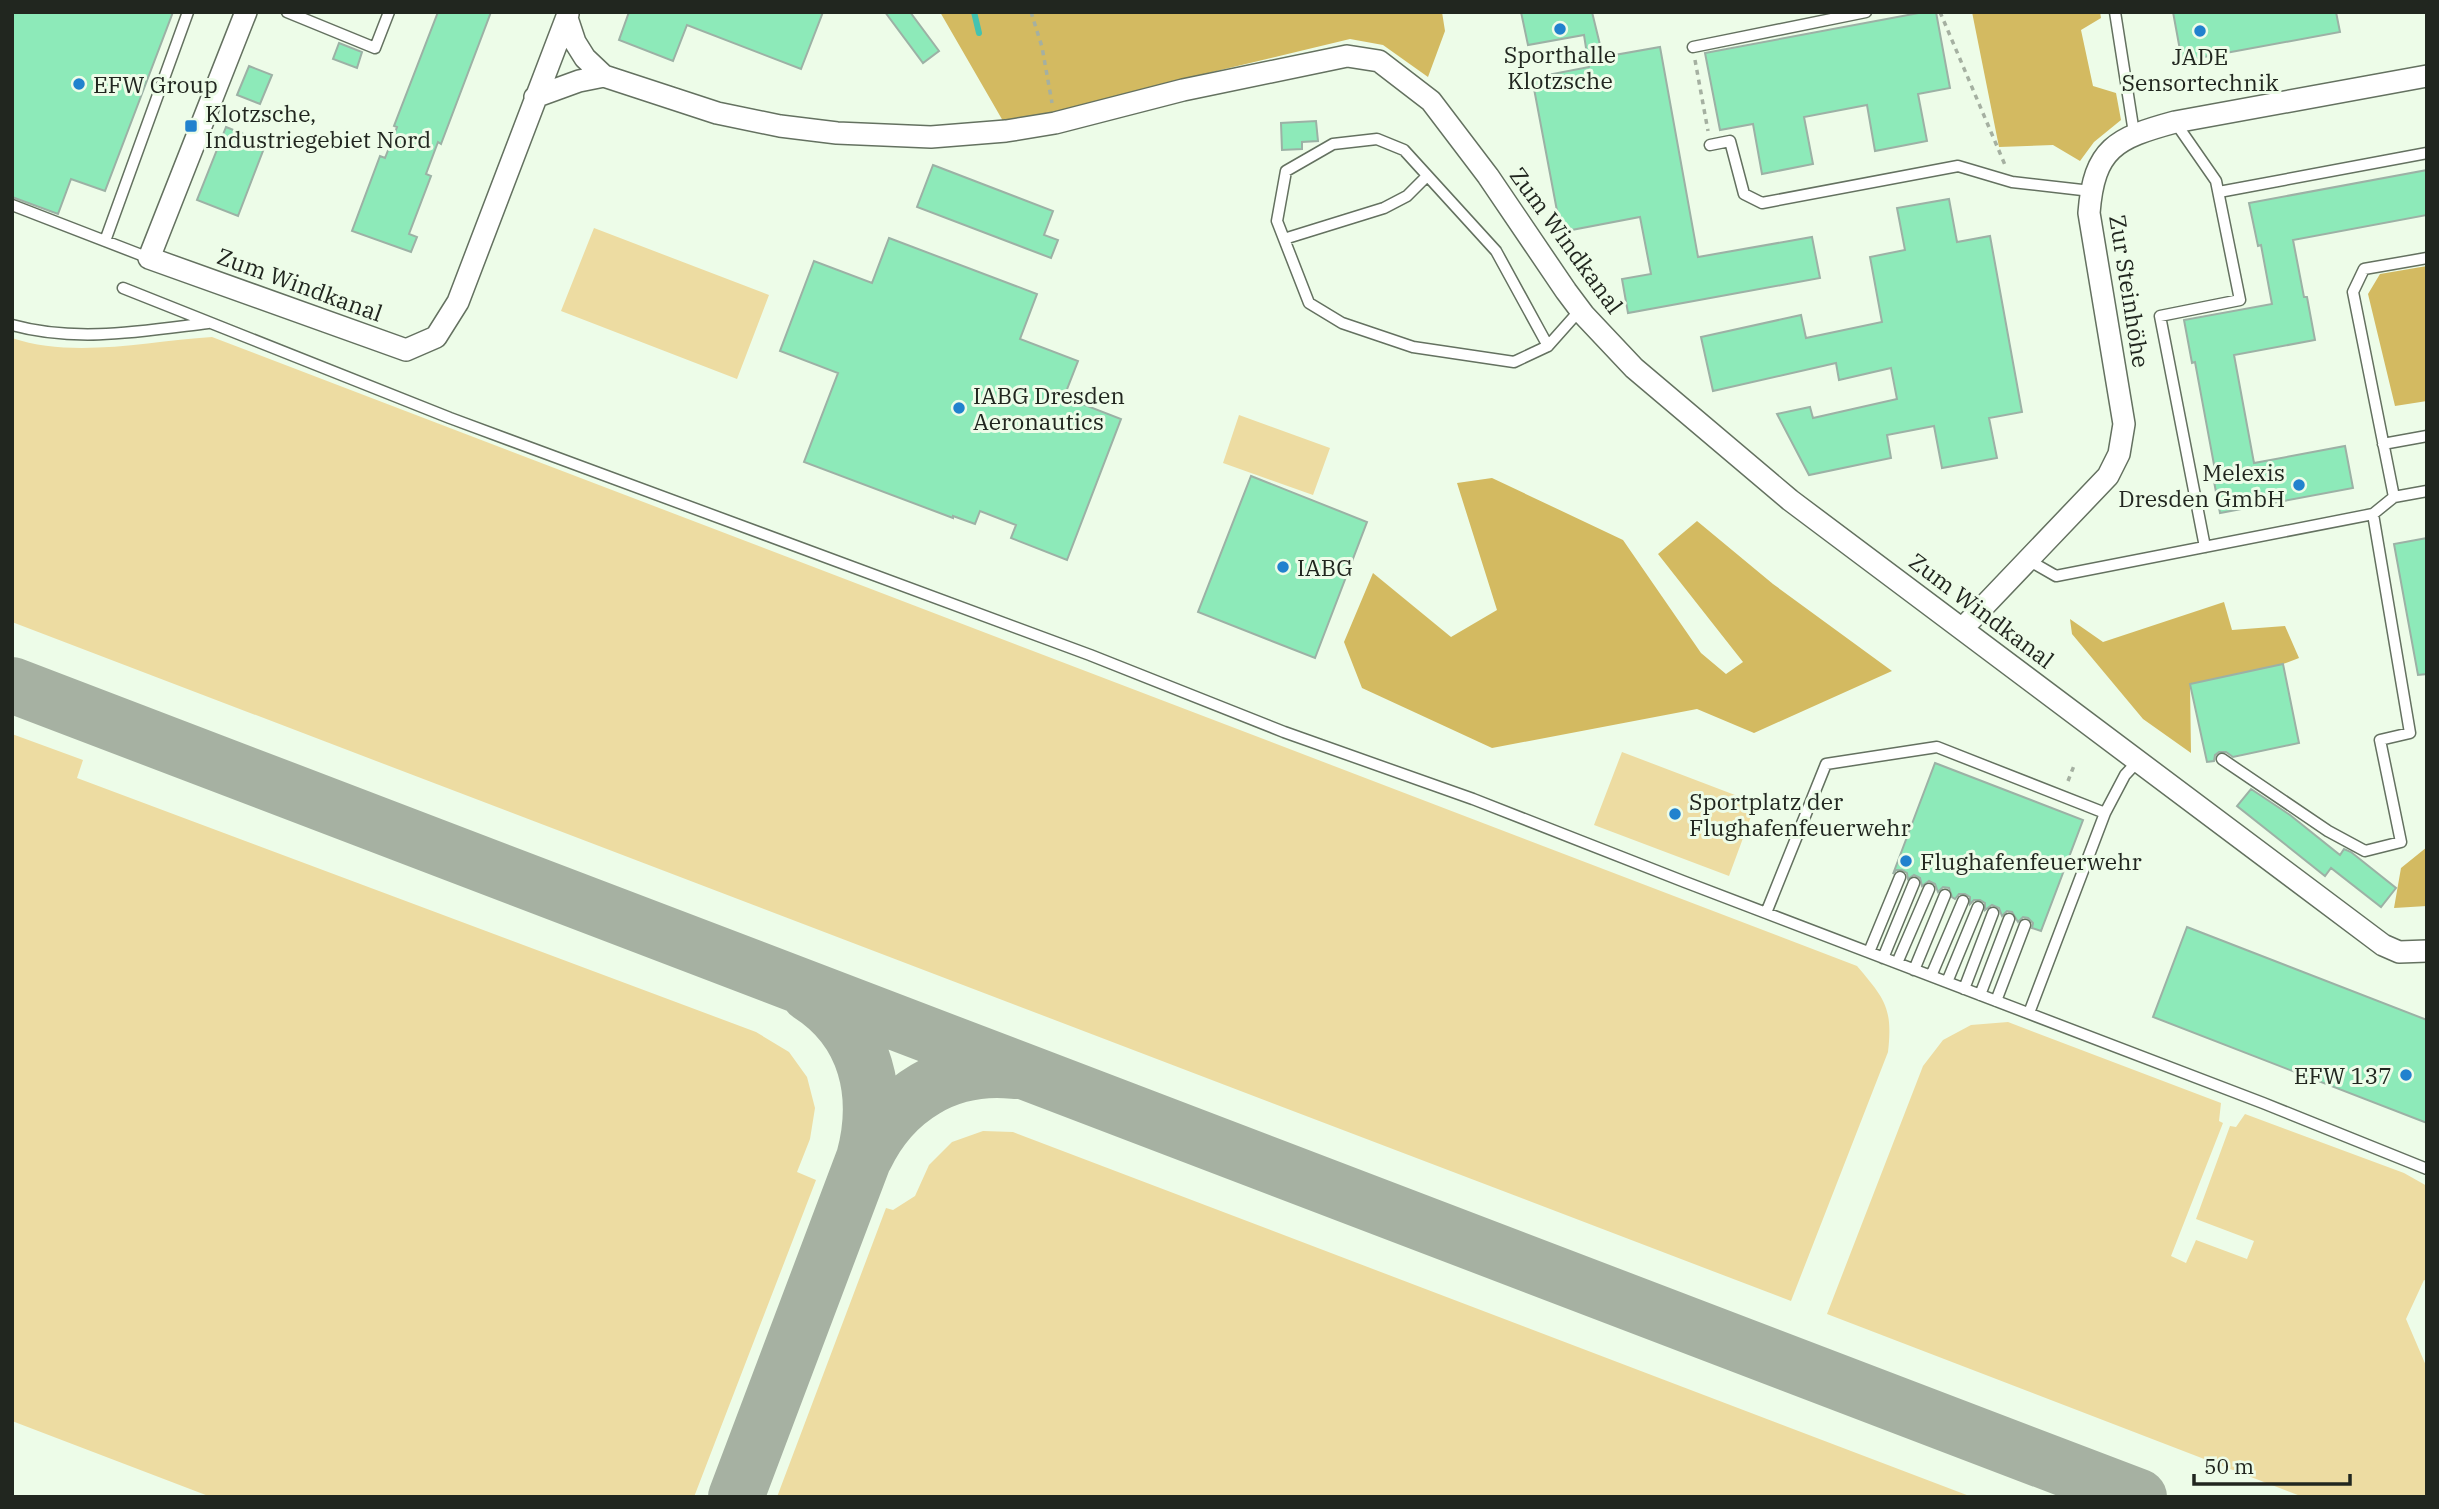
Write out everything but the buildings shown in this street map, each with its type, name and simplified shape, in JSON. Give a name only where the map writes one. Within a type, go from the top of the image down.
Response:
[{"type":"street","points":[[149,258],[246,12]]},
{"type":"street","name":"Zum Windkanal","points":[[149,258],[406,350],[436,337],[458,302],[568,15]]},
{"type":"street","name":"Zum Windkanal","points":[[568,15],[575,42],[585,58],[604,76],[717,113],[779,126],[837,133],[931,137],[1006,131],[1347,56],[1378,61],[1431,101],[1488,176],[1580,310],[1634,368],[1790,500],[1964,628],[2137,762],[2383,946],[2399,952],[2427,951]]},
{"type":"street","points":[[536,97],[579,81],[604,76]]},
{"type":"street","name":"Zur Steinhöhe","points":[[1964,628],[2108,476],[2119,454],[2124,424],[2090,213],[2091,191],[2099,163],[2116,144],[2134,133],[2175,122],[2427,76]]},
{"type":"lane","points":[[105,241],[188,12]]},
{"type":"lane","points":[[287,12],[374,48],[388,12]]},
{"type":"lane","points":[[1693,47],[1866,12]]},
{"type":"lane","points":[[2115,12],[2134,133]]},
{"type":"lane","points":[[2175,122],[2216,181],[2240,300],[2160,316],[2205,547]]},
{"type":"lane","points":[[1548,346],[1496,251],[1404,150],[1377,139],[1333,144],[1286,171],[1277,220],[1284,239],[1309,303],[1342,323],[1413,347],[1514,362],[1548,346],[1580,310]]},
{"type":"lane","points":[[1710,145],[1730,141],[1744,194],[1762,203],[1958,166],[2012,182],[2091,191]]},
{"type":"lane","points":[[2218,192],[2427,153]]},
{"type":"lane","points":[[1284,239],[1384,208],[1407,195],[1427,176]]},
{"type":"lane","points":[[12,205],[149,258]]},
{"type":"lane","points":[[2394,497],[2353,292],[2364,269],[2427,258]]},
{"type":"lane","points":[[123,288],[450,418],[1077,650],[1284,732],[1473,799],[1766,914],[2263,1103],[2427,1169]]},
{"type":"lane","points":[[12,325],[47,333],[80,335],[211,323]]},
{"type":"lane","points":[[2383,444],[2427,436]]},
{"type":"lane","points":[[2028,560],[2056,576],[2373,514],[2394,497],[2427,491]]},
{"type":"lane","points":[[2222,759],[2328,831],[2365,851],[2401,842],[2380,740],[2410,733],[2373,514]]},
{"type":"lane","points":[[1766,914],[1826,764],[1937,747],[2105,813]]},
{"type":"lane","points":[[2029,1013],[2105,813],[2125,775],[2137,762]]},
{"type":"lane","points":[[1869,952],[1900,877]]},
{"type":"lane","points":[[1883,958],[1914,883]]},
{"type":"lane","points":[[1897,963],[1929,888]]},
{"type":"lane","points":[[1914,970],[1945,895]]},
{"type":"lane","points":[[1931,976],[1963,901]]},
{"type":"lane","points":[[1947,982],[1978,907]]},
{"type":"lane","points":[[1964,989],[1993,913]]},
{"type":"lane","points":[[1980,995],[2009,919]]},
{"type":"lane","points":[[1996,1001],[2025,925]]},
{"type":"path","points":[[1031,12],[1042,47],[1055,122]]},
{"type":"path","points":[[1940,12],[2012,182]]},
{"type":"path","points":[[1693,47],[1710,145]]},
{"type":"shaded area","points":[[940,12],[1442,12],[1445,31],[1428,77],[1383,45],[1350,39],[1183,79],[1054,114],[1003,121]]},
{"type":"shaded area","points":[[1972,12],[2100,12],[2101,18],[2081,30],[2093,86],[2116,93],[2121,120],[2094,142],[2080,161],[2053,145],[1999,147]]},
{"type":"shaded area","points":[[594,228],[769,295],[737,379],[561,311]]},
{"type":"shaded area","points":[[2427,266],[2427,401],[2395,406],[2368,294],[2380,274]]},
{"type":"shaded area","points":[[212,337],[1857,966],[1885,1005],[1889,1025],[1888,1052],[1791,1301],[12,622],[12,338],[36,344],[86,348]]},
{"type":"shaded area","points":[[1239,415],[1330,448],[1313,495],[1223,463]]},
{"type":"shaded area","points":[[1492,478],[1623,540],[1701,653],[1726,674],[1743,662],[1658,554],[1697,521],[1773,584],[1892,671],[1754,733],[1697,709],[1492,748],[1362,688],[1344,642],[1373,573],[1451,637],[1497,610],[1457,483]]},
{"type":"shaded area","points":[[2224,602],[2232,630],[2285,626],[2299,658],[2283,664],[2190,684],[2191,753],[2143,719],[2072,634],[2070,619],[2103,642]]},
{"type":"shaded area","points":[[12,734],[83,760],[77,778],[756,1032],[789,1052],[807,1077],[815,1108],[810,1139],[797,1172],[816,1180],[694,1497],[211,1497],[12,1421]]},
{"type":"shaded area","name":"Sportplatz der Flughafenfeuerwehr","points":[[1622,752],[1756,803],[1729,876],[1594,825]]},
{"type":"shaded area","points":[[2427,847],[2427,906],[2394,908],[2401,868]]},
{"type":"shaded area","points":[[2008,1022],[2221,1103],[2219,1121],[2223,1123],[2171,1256],[2186,1263],[2196,1240],[2247,1259],[2254,1241],[2196,1219],[2230,1126],[2236,1127],[2245,1114],[2404,1173],[2427,1186],[2427,1281],[2424,1280],[2406,1319],[2427,1368],[2427,1497],[2303,1497],[1827,1314],[1923,1066],[1943,1040],[1971,1025]]},
{"type":"shaded area","points":[[983,1131],[1013,1132],[1972,1497],[777,1497],[886,1208],[893,1210],[915,1196],[929,1165],[952,1142]]},
{"type":"waterway","points":[[974,12],[979,33]]},
{"type":"taxiway","points":[[12,685],[2139,1497]]},
{"type":"taxiway","points":[[736,1497],[864,1158],[869,1134],[871,1111],[865,1066],[844,1026],[829,1009],[809,994]]},
{"type":"taxiway","points":[[865,1157],[891,1118],[925,1089],[967,1073],[1014,1071]]},
{"type":"place","name":"Sporthalle Klotzsche","points":[[1560,29]]},
{"type":"place","name":"JADE Sensortechnik","points":[[2200,31]]},
{"type":"place","name":"EFW Group","points":[[79,84]]},
{"type":"place","name":"Klotzsche, Industriegebiet Nord","points":[[191,126]]},
{"type":"place","name":"IABG Dresden Aeronautics","points":[[959,408]]},
{"type":"place","name":"Melexis Dresden GmbH","points":[[2299,485]]},
{"type":"place","name":"IABG","points":[[1283,567]]},
{"type":"place","name":"Sportplatz der Flughafenfeuerwehr","points":[[1675,814]]},
{"type":"place","name":"Flughafenfeuerwehr","points":[[1906,861]]},
{"type":"place","name":"EFW 137","points":[[2406,1075]]}]
